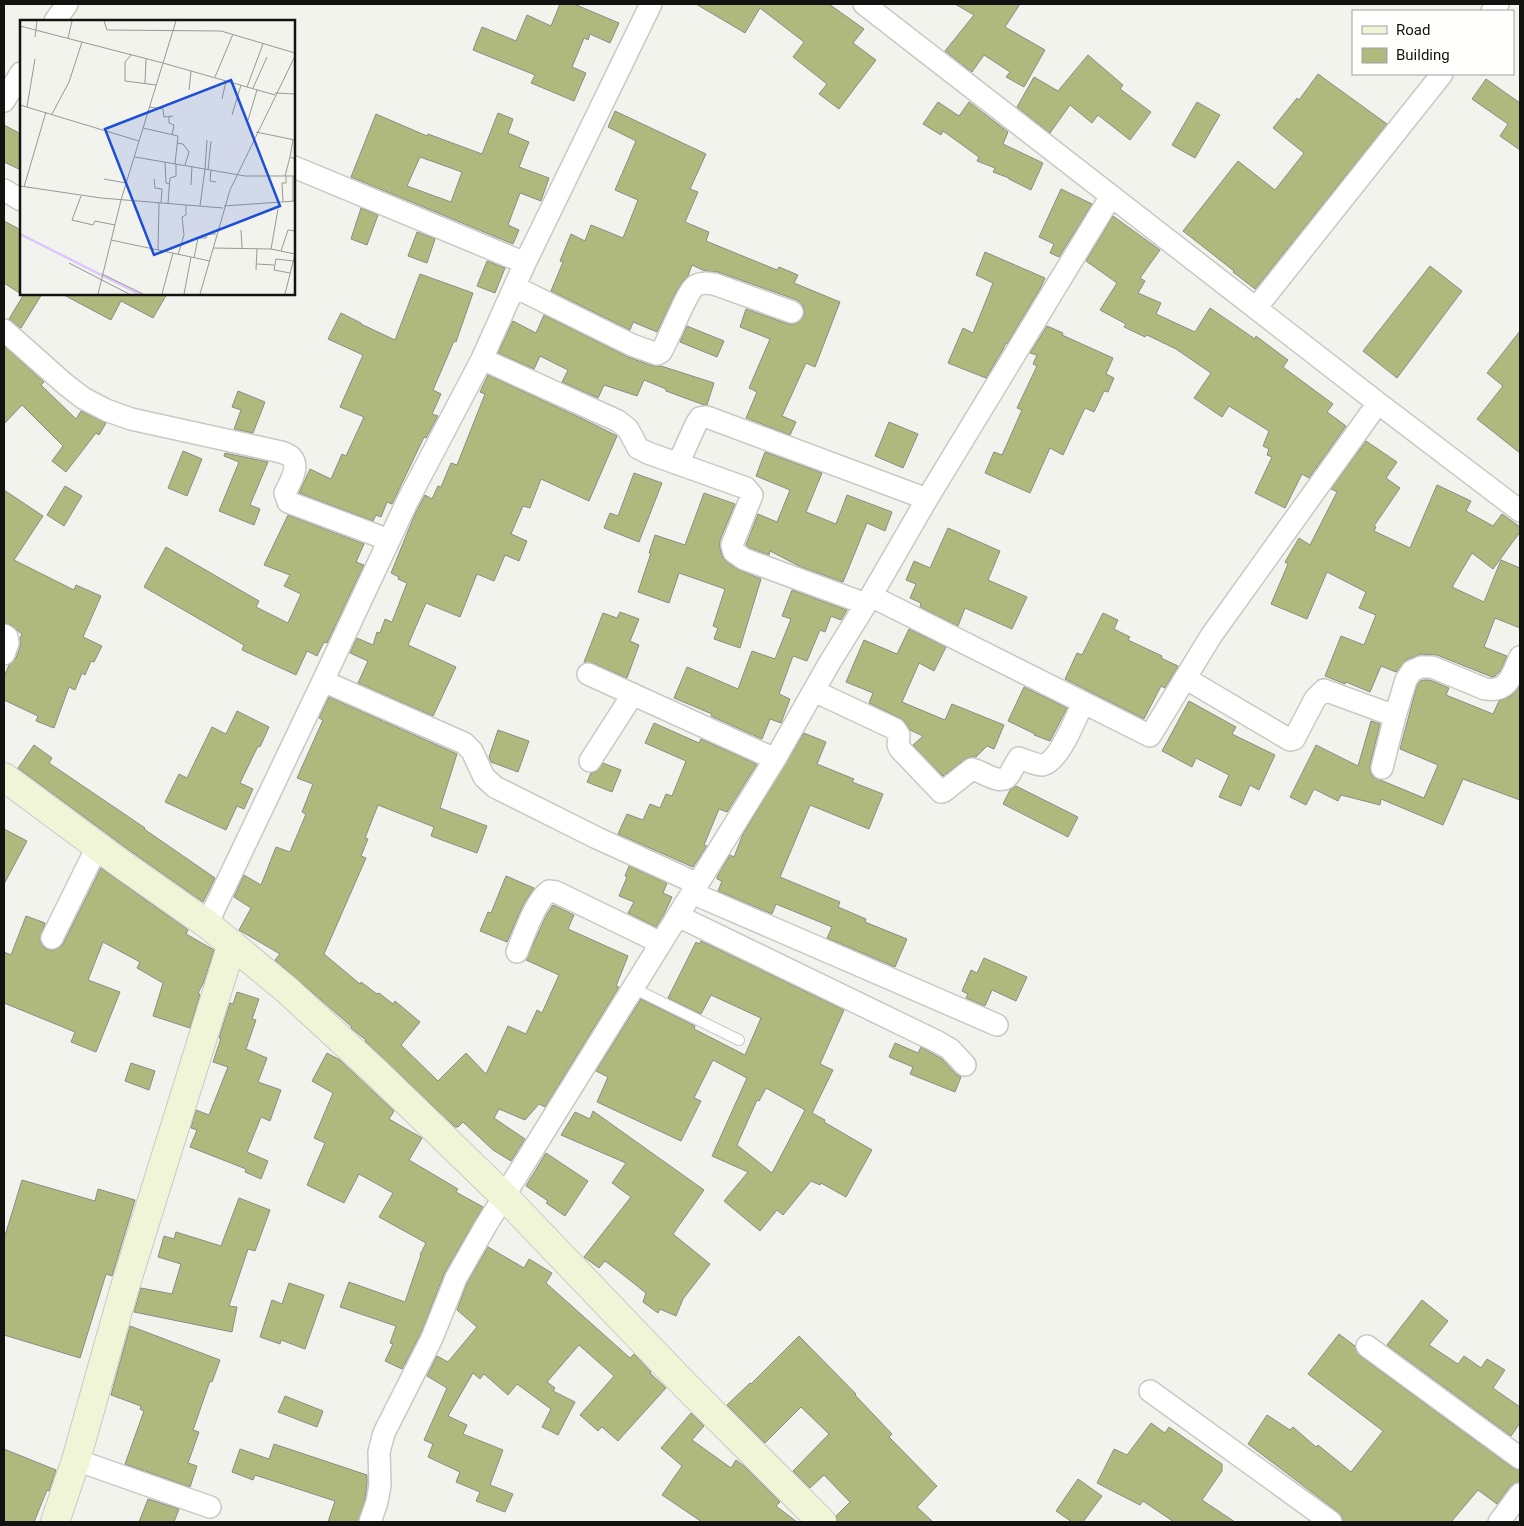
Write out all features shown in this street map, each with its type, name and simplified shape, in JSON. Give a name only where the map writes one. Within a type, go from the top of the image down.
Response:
[{"type":"street","points":[[57,20],[67,4]]},
{"type":"street","points":[[207,924],[408,500],[482,359],[525,264],[651,4]]},
{"type":"street","points":[[864,4],[1378,404],[1520,511]]},
{"type":"street","points":[[1256,308],[1441,75]]},
{"type":"street","points":[[4,101],[20,76]]},
{"type":"street","points":[[295,167],[525,264]]},
{"type":"street","points":[[4,190],[20,199]]},
{"type":"street","points":[[370,1522],[377,1502],[380,1485],[381,1442],[386,1427],[432,1338],[456,1278],[484,1227],[775,759],[927,499],[1111,196]]},
{"type":"street","points":[[515,287],[632,345],[657,354],[661,352],[667,342],[688,296],[695,286],[704,283],[714,284],[792,312]]},
{"type":"street","points":[[4,330],[65,384],[83,398],[106,410],[131,419],[223,438],[281,452],[292,457],[296,466],[292,480],[285,493],[288,502],[389,540]]},
{"type":"street","points":[[482,359],[618,421],[628,430],[638,448],[746,488],[752,494],[732,545],[734,552],[744,559],[869,600],[1150,736],[1210,636],[1378,404]]},
{"type":"street","points":[[678,464],[696,424],[700,418],[707,417],[927,499]]},
{"type":"street","points":[[4,636],[7,637],[8,643],[4,654]]},
{"type":"street","points":[[1382,768],[1406,680],[1412,670],[1421,667],[1432,667],[1485,689],[1499,689],[1508,682],[1520,657]]},
{"type":"street","points":[[588,674],[775,759]]},
{"type":"street","points":[[1186,678],[1290,740],[1294,739],[1315,699],[1324,690],[1395,716]]},
{"type":"street","points":[[323,681],[464,743],[472,751],[484,777],[495,787],[695,888],[997,1025]]},
{"type":"street","points":[[814,691],[895,729],[899,735],[898,745],[900,749],[941,792],[972,769],[1002,780],[1008,777],[1019,758],[1040,765],[1050,762],[1059,751],[1083,703]]},
{"type":"street","points":[[590,762],[632,694]]},
{"type":"street","points":[[4,777],[97,847],[207,924],[286,990],[376,1072],[504,1196],[684,1384],[822,1522]]},
{"type":"street","points":[[52,938],[97,847]]},
{"type":"street","points":[[517,952],[538,904],[543,895],[549,891],[556,892],[661,943]]},
{"type":"street","points":[[678,916],[938,1042],[950,1049],[965,1065]]},
{"type":"street","points":[[55,1522],[76,1460],[124,1290],[232,944]]},
{"type":"street","points":[[1367,1346],[1520,1458]]},
{"type":"street","points":[[1150,1391],[1331,1522]]},
{"type":"street","points":[[76,1460],[210,1507]]},
{"type":"street","points":[[1499,1522],[1520,1494]]},
{"type":"lane","points":[[634,988],[739,1040]]},
{"type":"building","points":[[560,4],[574,4],[619,23],[610,43],[590,34],[588,40],[584,38],[572,67],[586,73],[574,101],[531,83],[535,75],[473,50],[482,27],[516,41],[527,15],[551,26]]},
{"type":"building","points":[[696,4],[829,4],[864,29],[853,43],[876,60],[839,109],[819,94],[827,84],[793,57],[804,42],[760,8],[745,33]]},
{"type":"building","points":[[955,4],[1020,4],[1005,27],[1045,50],[1024,87],[1006,77],[1010,72],[984,55],[972,72],[945,51],[974,15]]},
{"type":"building","points":[[1088,55],[1123,85],[1120,89],[1151,112],[1130,140],[1098,115],[1092,123],[1070,105],[1050,133],[1017,107],[1034,77],[1058,91]]},
{"type":"building","points":[[1318,74],[1387,124],[1255,289],[1183,231],[1238,161],[1275,190],[1304,153],[1273,128],[1297,98],[1299,100]]},
{"type":"building","points":[[1486,79],[1520,103],[1520,150],[1500,136],[1508,124],[1472,99]]},
{"type":"building","points":[[938,102],[959,116],[969,102],[1008,132],[1003,144],[1043,163],[1031,190],[993,172],[995,168],[977,161],[979,157],[943,131],[941,135],[923,124]]},
{"type":"building","points":[[1197,102],[1220,115],[1195,158],[1172,145]]},
{"type":"building","points":[[615,111],[706,154],[690,189],[698,192],[685,222],[709,232],[706,241],[777,270],[779,267],[798,275],[794,283],[840,302],[815,367],[806,363],[782,416],[796,422],[790,435],[746,418],[757,392],[749,388],[770,339],[740,327],[746,309],[788,324],[795,324],[804,316],[802,304],[797,300],[718,272],[705,271],[692,265],[688,276],[676,292],[657,332],[633,322],[630,330],[551,291],[563,262],[560,261],[571,234],[585,241],[591,225],[623,238],[638,200],[615,190],[636,141],[608,127]]},
{"type":"building","points":[[498,113],[513,119],[508,133],[529,142],[519,167],[549,178],[541,201],[520,193],[508,225],[519,230],[513,244],[351,177],[376,114],[427,136],[428,134],[482,154]],"holes":[[[420,157],[462,172],[451,202],[407,186]]]},
{"type":"building","points":[[4,125],[20,133],[20,170],[4,162]]},
{"type":"building","points":[[1061,189],[1092,204],[1059,257],[1050,253],[1054,244],[1039,237]]},
{"type":"building","points":[[361,208],[378,215],[367,245],[351,239]]},
{"type":"building","points":[[1113,216],[1160,250],[1140,278],[1145,281],[1138,293],[1161,303],[1156,314],[1195,332],[1210,308],[1255,339],[1256,336],[1288,360],[1283,367],[1333,404],[1327,412],[1346,426],[1309,478],[1302,474],[1285,508],[1255,493],[1272,457],[1267,455],[1269,449],[1263,446],[1269,431],[1229,406],[1222,417],[1194,398],[1211,373],[1176,349],[1147,335],[1145,337],[1124,327],[1126,324],[1100,310],[1117,283],[1086,261]]},
{"type":"building","points":[[4,221],[20,229],[20,293],[4,283]]},
{"type":"building","points":[[417,232],[435,239],[427,263],[408,256]]},
{"type":"building","points":[[985,252],[1045,278],[986,378],[948,363],[963,328],[973,333],[993,283],[976,275]]},
{"type":"building","points":[[487,261],[505,268],[495,293],[477,286]]},
{"type":"building","points":[[1430,266],[1462,291],[1397,378],[1363,351]]},
{"type":"building","points":[[420,274],[473,293],[456,342],[454,341],[433,390],[441,394],[432,414],[438,416],[426,438],[424,437],[392,504],[387,502],[381,517],[376,515],[373,521],[299,493],[310,469],[331,479],[342,454],[346,456],[364,417],[340,407],[363,355],[328,339],[341,313],[395,340]]},
{"type":"building","points":[[23,295],[41,295],[21,328],[9,319]]},
{"type":"building","points":[[64,295],[166,295],[153,318],[121,301],[111,320]]},
{"type":"building","points":[[544,315],[628,357],[714,383],[707,405],[666,391],[666,389],[644,380],[637,396],[604,385],[598,398],[562,382],[568,370],[540,356],[534,369],[498,353],[513,321],[536,333]]},
{"type":"building","points":[[687,326],[724,341],[717,357],[680,342]]},
{"type":"building","points":[[1047,326],[1063,333],[1062,335],[1113,358],[1106,374],[1114,378],[1108,392],[1104,391],[1094,412],[1085,408],[1063,455],[1050,448],[1030,493],[985,473],[994,452],[1002,455],[1022,410],[1017,408],[1037,366],[1033,364],[1037,355],[1030,353]]},
{"type":"building","points":[[1520,331],[1520,453],[1477,419],[1503,386],[1487,373]]},
{"type":"building","points":[[4,346],[44,382],[41,385],[76,419],[81,411],[106,423],[99,435],[96,433],[66,472],[52,461],[63,446],[22,405],[4,424]]},
{"type":"building","points":[[488,375],[617,436],[589,501],[541,479],[530,508],[523,506],[511,534],[527,541],[519,561],[505,555],[494,581],[477,574],[460,617],[426,603],[408,645],[456,667],[433,716],[358,683],[368,661],[350,653],[357,638],[373,645],[377,632],[380,633],[385,619],[392,622],[407,583],[391,573],[415,514],[425,495],[432,499],[438,486],[441,487],[451,463],[457,465],[485,394],[480,392]]},
{"type":"building","points":[[238,391],[265,402],[253,433],[234,429],[241,410],[232,407]]},
{"type":"building","points":[[889,422],[918,434],[903,468],[875,456]]},
{"type":"building","points":[[1366,441],[1397,462],[1386,478],[1400,488],[1374,526],[1376,527],[1374,531],[1410,548],[1437,485],[1471,501],[1466,511],[1493,526],[1502,514],[1520,527],[1520,532],[1493,569],[1472,553],[1452,587],[1484,602],[1501,560],[1520,568],[1520,628],[1495,618],[1484,647],[1507,656],[1501,670],[1495,676],[1492,677],[1437,655],[1421,654],[1406,660],[1396,672],[1381,666],[1370,692],[1346,682],[1345,684],[1325,676],[1341,636],[1364,645],[1376,615],[1359,608],[1366,592],[1327,572],[1307,619],[1271,604],[1288,564],[1285,562],[1299,538],[1310,545],[1337,492],[1331,489]]},
{"type":"building","points":[[183,451],[202,459],[187,496],[168,488]]},
{"type":"building","points":[[765,452],[822,473],[806,512],[836,524],[847,495],[892,512],[885,531],[867,523],[843,582],[801,567],[770,551],[769,555],[746,545],[758,514],[777,522],[790,490],[756,476]]},
{"type":"building","points":[[225,453],[268,462],[250,505],[260,509],[254,525],[219,511],[239,462],[224,456]]},
{"type":"building","points":[[634,473],[662,483],[639,542],[604,528],[610,513],[618,516]]},
{"type":"building","points":[[65,486],[82,496],[64,526],[47,515]]},
{"type":"building","points":[[4,490],[43,516],[14,560],[74,590],[76,585],[101,596],[83,637],[102,646],[94,662],[91,661],[85,675],[82,673],[75,690],[69,687],[54,728],[36,721],[38,716],[4,700],[4,677],[9,665],[16,658],[22,634],[11,625],[4,623]]},
{"type":"building","points":[[704,493],[735,504],[720,540],[722,556],[737,569],[761,579],[740,648],[714,639],[718,628],[713,626],[725,589],[679,573],[669,603],[638,592],[655,535],[685,545]]},
{"type":"building","points":[[288,515],[364,544],[356,562],[364,565],[327,643],[324,642],[317,656],[307,651],[296,675],[242,650],[244,645],[144,587],[166,547],[259,601],[256,607],[288,623],[301,594],[284,586],[290,575],[264,565]]},
{"type":"building","points":[[948,528],[1000,551],[988,580],[1027,597],[1012,629],[965,608],[958,626],[920,607],[921,603],[910,598],[916,584],[906,580],[914,561],[930,568]]},
{"type":"building","points":[[792,590],[847,610],[841,620],[831,616],[825,632],[820,630],[807,661],[793,656],[779,694],[790,699],[781,723],[770,719],[762,739],[711,716],[712,714],[674,698],[687,667],[738,689],[752,651],[775,659],[791,619],[782,616]]},
{"type":"building","points":[[620,612],[639,619],[630,641],[639,645],[627,678],[593,663],[584,662],[603,613],[617,618]]},
{"type":"building","points":[[1103,613],[1118,620],[1114,629],[1130,637],[1128,640],[1178,666],[1165,688],[1161,686],[1144,719],[1065,679],[1077,653],[1082,655]]},
{"type":"building","points":[[909,629],[946,647],[934,671],[919,663],[902,702],[945,720],[952,704],[1004,725],[994,749],[987,746],[976,757],[965,759],[943,776],[913,745],[923,736],[910,730],[900,718],[869,703],[873,693],[846,682],[864,640],[897,654]]},
{"type":"building","points":[[1430,680],[1449,688],[1446,695],[1493,714],[1499,701],[1511,696],[1520,686],[1520,800],[1463,779],[1443,825],[1381,799],[1380,805],[1341,795],[1338,801],[1314,789],[1306,805],[1290,797],[1316,745],[1358,766],[1371,721],[1380,724],[1370,765],[1373,777],[1424,798],[1438,765],[1400,749],[1417,685],[1420,681]]},
{"type":"building","points":[[1024,687],[1067,708],[1050,741],[1008,721]]},
{"type":"building","points":[[329,697],[457,754],[440,808],[487,826],[477,853],[431,836],[434,827],[378,805],[365,838],[368,839],[361,856],[366,858],[324,954],[360,984],[361,982],[393,1004],[395,1001],[420,1022],[401,1045],[438,1081],[466,1053],[486,1074],[508,1026],[526,1034],[537,1010],[542,1013],[559,975],[526,960],[553,905],[574,915],[568,929],[628,956],[616,986],[619,987],[545,1107],[539,1104],[525,1120],[499,1109],[494,1118],[525,1139],[511,1161],[493,1150],[463,1122],[458,1127],[455,1127],[352,1027],[275,960],[280,954],[239,930],[251,908],[234,897],[244,875],[261,885],[276,847],[290,852],[306,814],[302,812],[313,784],[297,778],[323,720],[319,718]]},
{"type":"building","points":[[1189,701],[1236,727],[1232,734],[1275,755],[1259,790],[1250,785],[1241,806],[1219,797],[1229,775],[1196,758],[1192,767],[1162,751]]},
{"type":"building","points":[[237,711],[269,727],[240,783],[253,789],[244,809],[237,806],[226,830],[165,802],[179,774],[187,778],[212,727],[226,734]]},
{"type":"building","points":[[654,723],[699,743],[701,739],[757,764],[727,812],[719,809],[704,845],[707,846],[693,867],[618,834],[627,814],[643,820],[650,804],[660,808],[666,794],[672,796],[686,761],[645,743]]},
{"type":"building","points":[[498,730],[529,741],[518,772],[491,762],[489,757]]},
{"type":"building","points":[[804,733],[826,742],[817,764],[854,779],[852,782],[883,794],[869,829],[810,805],[780,877],[840,902],[838,907],[866,919],[865,922],[907,939],[895,967],[827,938],[832,927],[776,904],[772,914],[718,891],[722,881],[717,879],[717,877],[730,855],[734,857],[743,834]]},
{"type":"building","points":[[34,745],[52,758],[49,763],[215,878],[203,902],[18,768]]},
{"type":"building","points":[[603,763],[621,770],[612,792],[587,782],[591,773],[596,772]]},
{"type":"building","points":[[1016,786],[1078,817],[1068,837],[1003,804],[1010,790]]},
{"type":"building","points":[[4,829],[27,841],[4,884]]},
{"type":"building","points":[[629,866],[667,883],[663,893],[672,897],[656,927],[628,913],[634,902],[619,896],[627,877],[625,876]]},
{"type":"building","points":[[101,868],[188,930],[186,934],[214,950],[203,984],[198,993],[200,994],[190,1028],[153,1016],[163,983],[137,968],[140,962],[103,942],[88,980],[120,992],[96,1052],[71,1042],[75,1032],[4,1003],[4,952],[11,955],[26,916],[45,923],[40,938],[42,945],[46,949],[59,948],[63,944]]},
{"type":"building","points":[[506,876],[534,888],[523,905],[507,942],[480,931],[488,912],[491,913]]},
{"type":"building","points":[[701,941],[844,1010],[820,1064],[833,1070],[812,1113],[872,1150],[846,1197],[821,1183],[820,1185],[811,1181],[783,1215],[777,1210],[760,1231],[724,1201],[748,1172],[712,1156],[747,1078],[713,1060],[694,1098],[701,1101],[681,1141],[597,1102],[608,1077],[596,1071],[641,999],[695,1026],[694,1029],[745,1055],[761,1018],[711,995],[701,1014],[668,998],[696,942],[699,944]],"holes":[[[766,1088],[805,1110],[772,1173],[737,1145],[757,1100],[759,1101]]]},
{"type":"building","points":[[984,958],[1027,977],[1016,1001],[992,990],[985,1006],[966,998],[968,994],[962,991],[971,970],[977,973]]},
{"type":"building","points":[[237,992],[259,999],[252,1019],[256,1020],[246,1049],[267,1058],[258,1082],[281,1090],[270,1121],[261,1117],[247,1152],[268,1161],[261,1179],[245,1172],[246,1169],[190,1147],[197,1130],[191,1128],[196,1110],[209,1115],[228,1067],[213,1062],[230,1003],[233,1004]]},
{"type":"building","points":[[895,1043],[918,1053],[921,1047],[942,1059],[961,1077],[955,1092],[910,1074],[913,1067],[889,1057]]},
{"type":"building","points":[[327,1053],[340,1060],[394,1111],[389,1119],[422,1138],[409,1160],[458,1189],[456,1192],[483,1207],[445,1272],[421,1333],[402,1369],[385,1361],[393,1344],[390,1343],[396,1326],[340,1307],[349,1282],[405,1302],[420,1255],[426,1243],[379,1217],[393,1193],[359,1174],[344,1203],[307,1185],[325,1143],[314,1138],[333,1093],[312,1081]]},
{"type":"building","points":[[131,1063],[155,1071],[149,1090],[125,1081]]},
{"type":"building","points":[[593,1111],[704,1190],[673,1234],[710,1264],[683,1299],[676,1316],[660,1309],[658,1313],[643,1302],[646,1293],[605,1261],[599,1268],[584,1257],[631,1197],[612,1183],[626,1163],[561,1135],[575,1112],[590,1119]]},
{"type":"building","points":[[546,1153],[588,1181],[565,1216],[546,1203],[548,1201],[526,1186]]},
{"type":"building","points":[[22,1180],[95,1201],[98,1189],[135,1200],[112,1276],[106,1274],[80,1358],[4,1335],[4,1239]]},
{"type":"building","points":[[239,1198],[270,1210],[255,1251],[248,1249],[229,1306],[237,1307],[232,1332],[134,1312],[141,1288],[172,1294],[181,1264],[158,1257],[164,1236],[174,1239],[176,1232],[221,1246]]},
{"type":"building","points":[[488,1247],[524,1268],[529,1259],[552,1273],[546,1283],[630,1358],[634,1354],[666,1388],[618,1441],[602,1427],[598,1431],[580,1415],[614,1376],[579,1345],[547,1382],[555,1388],[553,1391],[575,1402],[558,1435],[542,1427],[551,1409],[517,1384],[508,1395],[484,1374],[480,1379],[473,1373],[448,1416],[467,1425],[463,1434],[503,1450],[490,1485],[513,1494],[505,1512],[476,1501],[480,1492],[456,1482],[460,1472],[428,1457],[433,1444],[424,1440],[447,1388],[427,1376],[437,1356],[448,1362],[477,1327],[457,1310],[467,1283]]},
{"type":"building","points":[[289,1283],[324,1295],[305,1349],[281,1340],[280,1344],[260,1337],[272,1300],[282,1304]]},
{"type":"building","points":[[1422,1300],[1448,1321],[1429,1345],[1458,1364],[1464,1356],[1481,1368],[1487,1359],[1505,1370],[1493,1388],[1520,1407],[1520,1423],[1511,1436],[1387,1345]]},
{"type":"building","points":[[130,1326],[220,1360],[212,1382],[210,1381],[193,1430],[199,1432],[188,1463],[197,1466],[190,1487],[125,1464],[144,1411],[140,1409],[141,1406],[111,1395]]},
{"type":"building","points":[[1339,1334],[1355,1346],[1360,1356],[1513,1468],[1520,1470],[1519,1482],[1510,1486],[1497,1504],[1478,1490],[1451,1522],[1343,1522],[1342,1516],[1338,1512],[1248,1444],[1267,1415],[1290,1430],[1293,1427],[1316,1447],[1318,1445],[1351,1472],[1383,1431],[1308,1374]]},
{"type":"building","points":[[799,1336],[856,1394],[892,1434],[889,1437],[937,1486],[917,1507],[933,1522],[837,1522],[836,1516],[850,1502],[824,1475],[810,1488],[793,1471],[829,1434],[801,1407],[765,1443],[727,1405]]},
{"type":"building","points":[[285,1396],[323,1411],[317,1427],[278,1412]]},
{"type":"building","points":[[691,1413],[704,1426],[692,1440],[731,1468],[736,1460],[744,1466],[780,1502],[776,1506],[797,1522],[702,1522],[662,1495],[682,1466],[661,1448]]},
{"type":"building","points":[[1151,1423],[1165,1433],[1169,1427],[1222,1464],[1222,1471],[1202,1500],[1235,1522],[1174,1522],[1143,1501],[1140,1505],[1097,1483],[1114,1449],[1127,1455]]},
{"type":"building","points":[[274,1444],[367,1475],[365,1499],[358,1522],[328,1522],[335,1501],[255,1475],[253,1480],[232,1472],[240,1449],[269,1459]]},
{"type":"building","points":[[4,1449],[56,1470],[49,1491],[47,1490],[34,1522],[4,1522]]},
{"type":"building","points":[[1078,1479],[1102,1496],[1083,1522],[1072,1522],[1056,1511]]},
{"type":"building","points":[[148,1499],[179,1509],[174,1522],[139,1522]]}]
